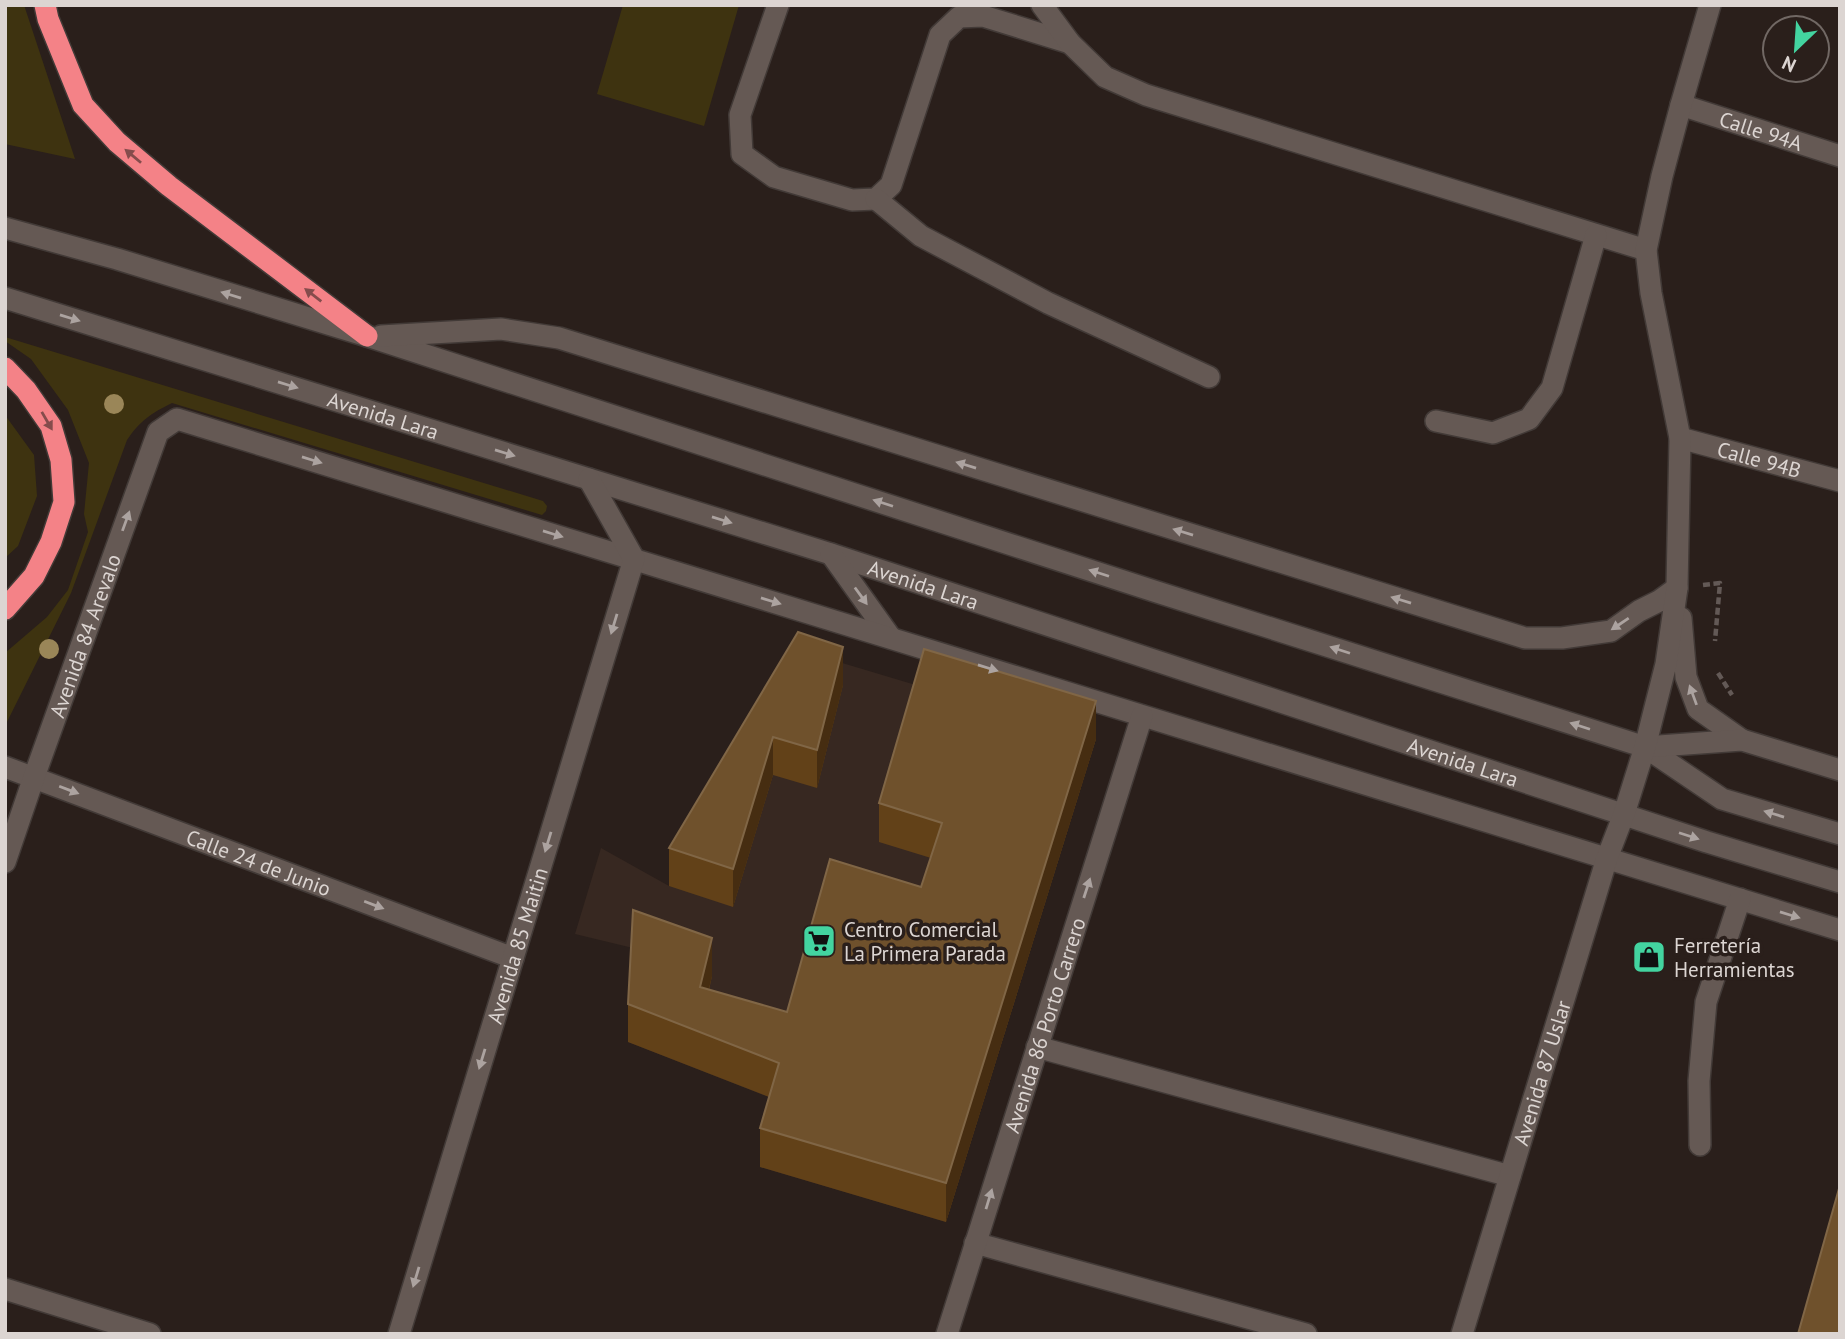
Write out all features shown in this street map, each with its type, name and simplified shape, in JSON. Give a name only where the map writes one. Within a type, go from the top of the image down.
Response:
[{"type":"highway","points":[[45,5],[48,19],[83,105],[117,142],[169,186],[367,336]]},
{"type":"highway","points":[[5,368],[26,390],[51,426],[61,460],[64,502],[51,542],[34,576],[5,609]]},
{"type":"street","points":[[778,5],[740,115],[743,153],[774,177],[852,200],[876,199],[891,185],[940,35],[959,17],[984,16],[1070,43]]},
{"type":"street","points":[[1042,5],[1070,43],[1105,77],[1146,95],[1646,250]]},
{"type":"street","points":[[1710,5],[1662,176],[1646,250],[1651,293],[1680,438],[1677,588],[1686,677],[1698,709],[1742,740],[1840,770]]},
{"type":"street","name":"Calle 94A","points":[[1681,106],[1840,156]]},
{"type":"street","points":[[876,199],[921,236],[1036,297],[1209,377]]},
{"type":"street","points":[[5,228],[117,259],[367,336],[1645,747],[1722,799],[1840,834]]},
{"type":"street","points":[[1436,421],[1493,433],[1529,419],[1552,388],[1596,235]]},
{"type":"street","name":"Avenida Lara","points":[[5,298],[831,554],[1624,814],[1840,882]]},
{"type":"street","points":[[367,336],[501,330],[559,338],[1525,638],[1562,638],[1611,631],[1677,588]]},
{"type":"street","name":"Avenida 84 Arevalo","points":[[5,862],[158,432],[177,419],[634,559]]},
{"type":"street","name":"Calle 94B","points":[[1680,438],[1840,481]]},
{"type":"street","points":[[589,479],[634,559],[1840,930]]},
{"type":"street","points":[[831,554],[891,638]]},
{"type":"street","name":"Avenida 85 Maitin","points":[[399,1334],[634,559]]},
{"type":"street","name":"Avenida 87 Uslar","points":[[1462,1334],[1607,858],[1645,747],[1666,664],[1677,588]]},
{"type":"street","name":"Avenida 86 Porto Carrero","points":[[947,1334],[1142,716]]},
{"type":"street","points":[[1645,747],[1742,740]]},
{"type":"street","name":"Calle 24 de Junio","points":[[5,767],[513,958]]},
{"type":"street","points":[[1700,1145],[1699,1081],[1706,1002],[1740,899]]},
{"type":"street","points":[[1037,1048],[1510,1176]]},
{"type":"street","points":[[975,1243],[1306,1334]]},
{"type":"street","points":[[5,1289],[150,1334]]},
{"type":"path","points":[[1677,588],[1720,583],[1714,650]]},
{"type":"path","points":[[1713,663],[1737,703],[1742,740]]},
{"type":"shaded area","points":[[5,5],[24,5],[75,159],[5,144]]},
{"type":"shaded area","points":[[623,5],[739,5],[704,126],[597,94]]},
{"type":"shaded area","points":[[5,337],[543,501],[547,506],[546,511],[542,515],[172,403],[146,418],[127,440],[71,593],[5,726],[5,653],[47,617],[68,590],[88,532],[84,514],[89,463],[68,410],[31,359],[5,341]]},
{"type":"shaded area","points":[[5,415],[34,455],[37,496],[18,546],[5,558]]},
{"type":"shaded area","name":"Centro Comercial La Primera Parada","points":[[809,653],[1096,739],[946,1222],[760,1167],[779,1101],[628,1042],[633,948],[575,934],[601,848],[669,886]]},
{"type":"building","points":[[798,632],[843,647],[817,750],[773,737],[733,869],[669,848]]},
{"type":"building","points":[[924,649],[1096,701],[946,1183],[760,1128],[779,1063],[628,1004],[633,910],[712,938],[700,987],[787,1012],[830,859],[921,887],[942,823],[879,803]]},
{"type":"building","points":[[1840,1185],[1840,1334],[1798,1334]]},
{"type":"place","name":"Centro Comercial La Primera Parada","points":[[819,941]]},
{"type":"place","name":"Ferretería Herramientas","points":[[1649,957]]}]
